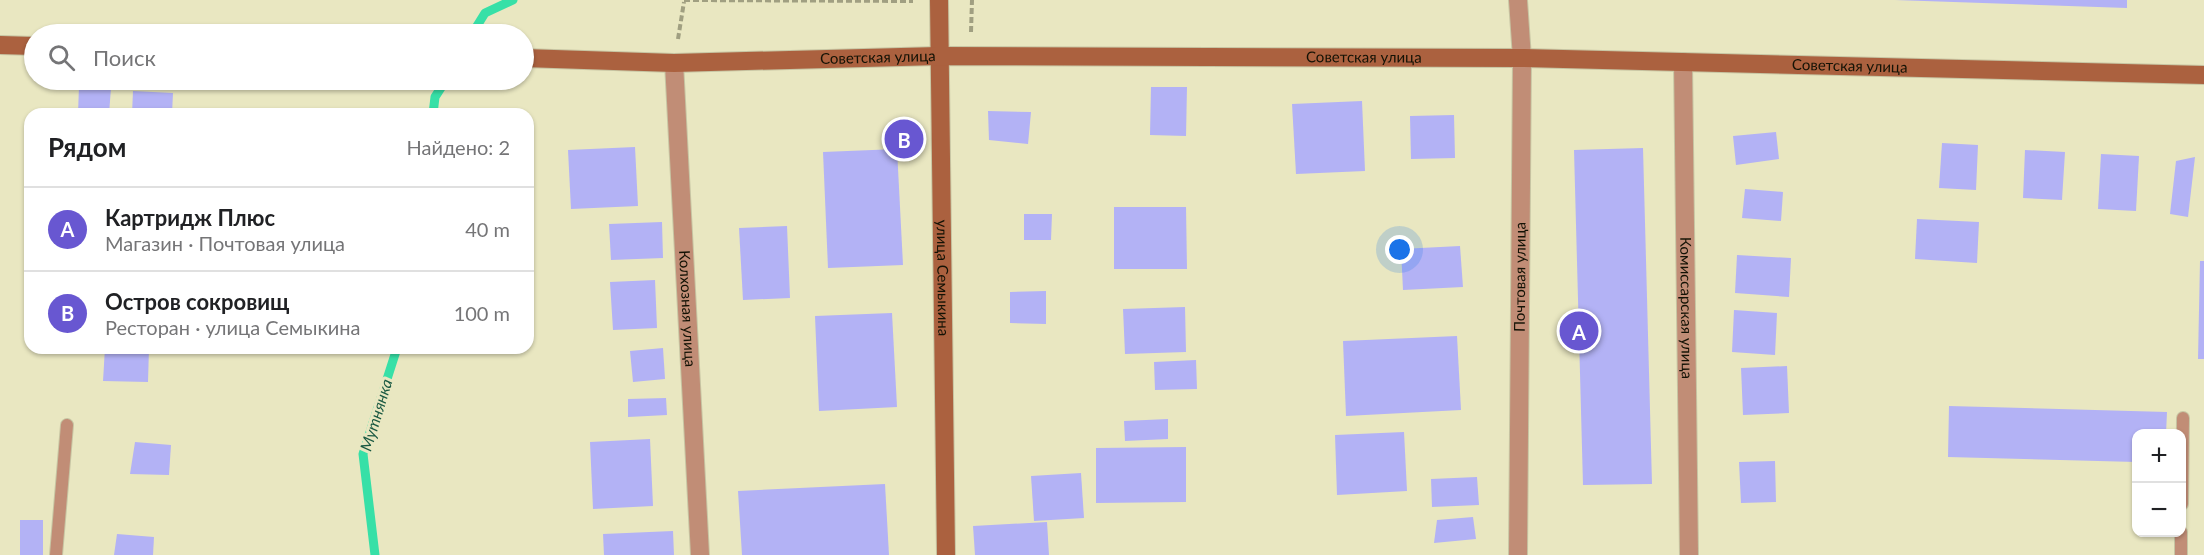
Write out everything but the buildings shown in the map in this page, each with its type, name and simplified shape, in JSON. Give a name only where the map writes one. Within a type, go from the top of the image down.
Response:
[{"type":"street","name":"Почтовая улица","points":[[1518,0],[1522,58],[1518,555]]},
{"type":"street","name":"улица Семыкина","points":[[939,1],[946,555]]},
{"type":"street","points":[[0,45],[24,46]]},
{"type":"street","name":"Советская улица","points":[[534,58],[674,63],[938,56],[1522,58],[2204,75]]},
{"type":"street","name":"Комиссарская улица","points":[[1683,62],[1689,555]]},
{"type":"street","name":"Колхозная улица","points":[[674,63],[700,555]]},
{"type":"lane","points":[[2181,483],[2183,418]]},
{"type":"lane","points":[[56,555],[67,425]]},
{"type":"lane","points":[[2181,537],[2181,555]]},
{"type":"path","points":[[674,63],[684,1],[972,3]]},
{"type":"waterway","name":"Мутнянка","points":[[478,24],[485,13],[513,0]]},
{"type":"waterway","name":"Мутнянка","points":[[434,108],[435,97],[440,90]]},
{"type":"waterway","name":"Мутнянка","points":[[375,555],[363,454],[395,354]]},
{"type":"place","name":"Остров сокровищ","points":[[904,139]]},
{"type":"place","name":"Картридж Плюс","points":[[1579,331]]}]
